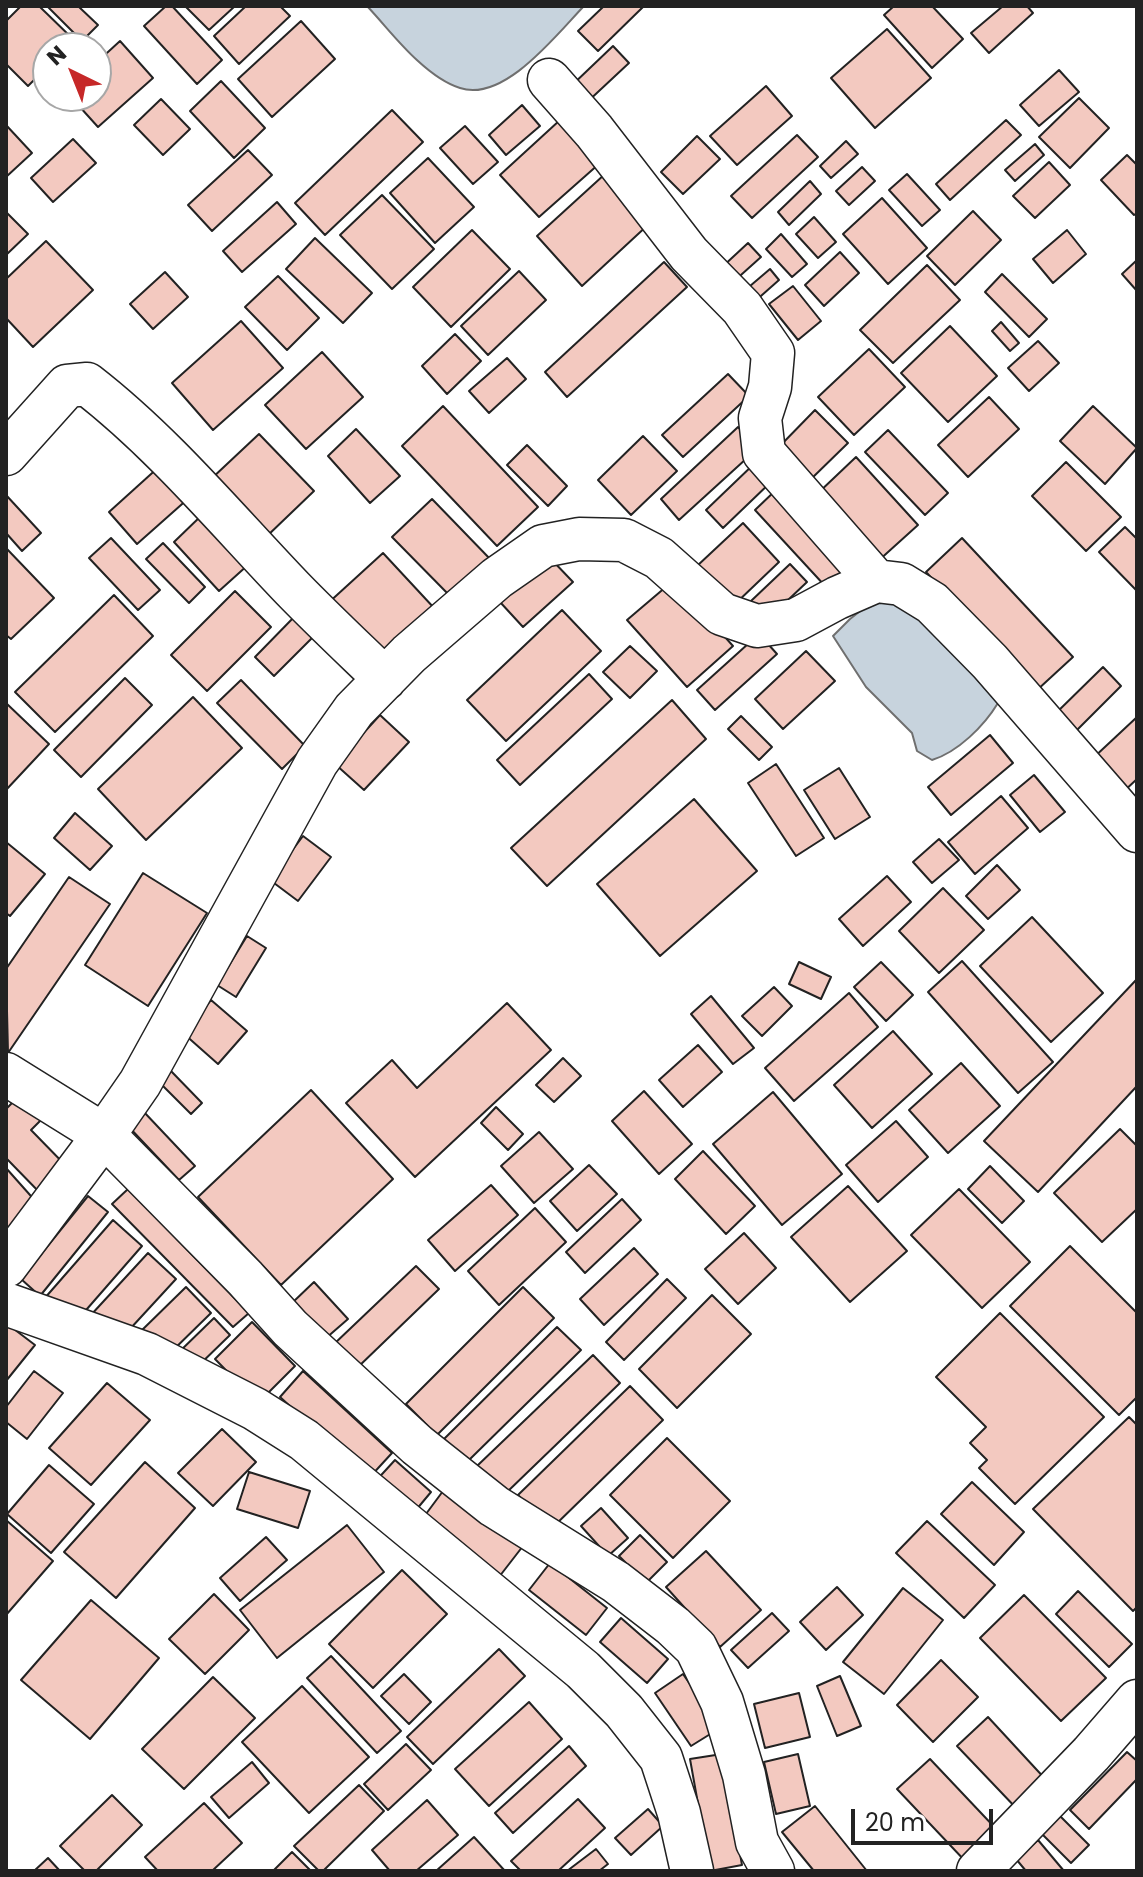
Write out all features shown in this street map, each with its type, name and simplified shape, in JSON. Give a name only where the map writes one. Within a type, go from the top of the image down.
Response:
[{"type":"street","points":[[549,80],[594,131],[689,254],[742,308],[773,353],[770,387],[760,418],[764,453],[876,581]]},
{"type":"street","points":[[6,454],[67,386],[87,384],[116,406],[385,679]]},
{"type":"street","points":[[6,1266],[140,1083],[317,762],[354,710],[409,654],[497,578],[543,546],[579,539],[624,540],[659,558],[722,614],[757,626],[796,620],[876,581],[901,584],[932,603],[990,662],[1137,831]]},
{"type":"street","points":[[6,1074],[104,1135],[215,1246],[290,1328],[417,1445],[494,1506],[616,1582],[696,1648],[722,1702],[744,1775],[757,1842],[773,1871]]},
{"type":"street","points":[[6,1304],[147,1354],[267,1416],[304,1440],[583,1670],[624,1711],[661,1758],[679,1813],[692,1871]]},
{"type":"street","points":[[978,1871],[1091,1754],[1137,1701]]},
{"type":"shaded area","points":[[367,6],[584,6],[528,63],[494,85],[477,90],[454,86],[432,73],[404,48]]},
{"type":"shaded area","points":[[873,601],[910,603],[998,703],[970,737],[942,756],[932,760],[917,751],[912,733],[866,687],[833,636]]},
{"type":"building","points":[[21,6],[39,6],[66,32],[32,32],[32,82],[28,86],[6,64],[6,21]]},
{"type":"building","points":[[47,6],[78,6],[98,25],[91,32],[73,32]]},
{"type":"building","points":[[166,6],[172,6],[222,60],[197,84],[144,26]]},
{"type":"building","points":[[185,6],[235,6],[209,30]]},
{"type":"building","points":[[246,6],[280,6],[290,16],[239,64],[214,36]]},
{"type":"building","points":[[604,6],[644,6],[598,51],[578,31]]},
{"type":"building","points":[[894,6],[932,6],[963,39],[932,68],[884,15]]},
{"type":"building","points":[[1003,6],[1027,6],[1033,13],[989,53],[971,33]]},
{"type":"building","points":[[301,21],[335,59],[272,117],[238,79]]},
{"type":"building","points":[[887,29],[931,78],[875,128],[831,78]]},
{"type":"building","points":[[120,41],[153,78],[98,127],[84,112],[112,112],[112,48]]},
{"type":"building","points":[[613,46],[629,63],[584,105],[569,88]]},
{"type":"building","points":[[1059,70],[1079,92],[1039,126],[1020,105]]},
{"type":"building","points":[[221,81],[265,128],[234,158],[190,111]]},
{"type":"building","points":[[766,86],[792,116],[737,165],[710,136]]},
{"type":"building","points":[[1079,98],[1109,128],[1070,168],[1039,137]]},
{"type":"building","points":[[161,99],[190,129],[163,155],[134,125]]},
{"type":"building","points":[[522,105],[540,126],[506,155],[489,135]]},
{"type":"building","points":[[392,110],[423,142],[325,235],[295,203]]},
{"type":"building","points":[[560,120],[600,163],[539,217],[500,175]]},
{"type":"building","points":[[1006,120],[1021,135],[950,200],[936,184]]},
{"type":"building","points":[[6,125],[32,153],[6,177]]},
{"type":"building","points":[[465,126],[498,162],[473,184],[440,148]]},
{"type":"building","points":[[797,135],[818,157],[752,218],[731,196]]},
{"type":"building","points":[[697,136],[720,159],[683,194],[661,172]]},
{"type":"building","points":[[73,139],[96,163],[53,202],[31,178]]},
{"type":"building","points":[[846,141],[858,154],[831,178],[820,166]]},
{"type":"building","points":[[1035,144],[1044,155],[1015,181],[1005,170]]},
{"type":"building","points":[[248,150],[272,175],[212,231],[188,205]]},
{"type":"building","points":[[1127,155],[1137,165],[1137,213],[1134,215],[1101,180]]},
{"type":"building","points":[[428,158],[474,207],[435,243],[390,193]]},
{"type":"building","points":[[1049,162],[1070,185],[1035,218],[1013,196]]},
{"type":"building","points":[[862,167],[875,181],[849,205],[836,191]]},
{"type":"building","points":[[605,174],[650,223],[582,286],[537,236]]},
{"type":"building","points":[[907,174],[940,210],[922,226],[889,190]]},
{"type":"building","points":[[810,181],[821,194],[789,225],[778,212]]},
{"type":"building","points":[[382,195],[434,249],[392,289],[340,235]]},
{"type":"building","points":[[882,198],[927,248],[888,284],[843,234]]},
{"type":"building","points":[[277,202],[296,224],[242,272],[223,251]]},
{"type":"building","points":[[973,211],[1001,240],[955,285],[927,256]]},
{"type":"building","points":[[6,212],[28,234],[6,255]]},
{"type":"building","points":[[814,217],[836,242],[818,258],[796,234]]},
{"type":"building","points":[[472,230],[510,269],[451,327],[413,287]]},
{"type":"building","points":[[1067,230],[1086,254],[1053,283],[1033,259]]},
{"type":"building","points":[[781,234],[807,264],[792,277],[766,249]]},
{"type":"building","points":[[315,238],[372,293],[343,323],[286,269]]},
{"type":"building","points":[[46,241],[93,290],[33,347],[6,318],[6,279]]},
{"type":"building","points":[[748,243],[761,257],[732,283],[720,269]]},
{"type":"building","points":[[840,252],[859,273],[824,306],[805,285]]},
{"type":"building","points":[[1137,260],[1137,291],[1122,274]]},
{"type":"building","points":[[664,262],[687,287],[567,397],[545,372]]},
{"type":"building","points":[[927,265],[960,300],[893,363],[860,330]]},
{"type":"building","points":[[770,269],[779,280],[753,303],[743,292]]},
{"type":"building","points":[[519,271],[546,300],[488,355],[461,326]]},
{"type":"building","points":[[165,272],[188,297],[153,329],[130,304]]},
{"type":"building","points":[[1002,274],[1047,319],[1029,337],[985,292]]},
{"type":"building","points":[[278,276],[319,318],[287,350],[245,307]]},
{"type":"building","points":[[793,286],[821,321],[798,340],[769,304]]},
{"type":"building","points":[[241,321],[283,368],[213,430],[172,383]]},
{"type":"building","points":[[1001,322],[1019,343],[1010,351],[992,331]]},
{"type":"building","points":[[950,326],[997,376],[948,422],[901,373]]},
{"type":"building","points":[[455,334],[481,361],[447,394],[422,366]]},
{"type":"building","points":[[1038,341],[1059,363],[1029,391],[1008,368]]},
{"type":"building","points":[[869,349],[905,387],[854,435],[818,397]]},
{"type":"building","points":[[322,352],[363,397],[306,449],[265,405]]},
{"type":"building","points":[[507,358],[526,379],[489,413],[469,391]]},
{"type":"building","points":[[728,374],[749,396],[683,457],[662,435]]},
{"type":"building","points":[[989,397],[1019,429],[968,477],[938,445]]},
{"type":"building","points":[[443,406],[538,507],[497,546],[402,446]]},
{"type":"building","points":[[1093,406],[1137,448],[1105,484],[1060,441]]},
{"type":"building","points":[[815,410],[848,443],[808,482],[776,450]]},
{"type":"building","points":[[738,427],[758,448],[679,520],[661,499]]},
{"type":"building","points":[[356,429],[400,476],[370,503],[328,456]]},
{"type":"building","points":[[888,430],[948,493],[925,515],[865,452]]},
{"type":"building","points":[[259,434],[314,491],[265,538],[210,480]]},
{"type":"building","points":[[643,436],[677,471],[631,515],[598,480]]},
{"type":"building","points":[[527,445],[567,486],[548,506],[507,465]]},
{"type":"building","points":[[856,457],[918,525],[877,562],[816,495]]},
{"type":"building","points":[[756,462],[773,480],[723,528],[706,510]]},
{"type":"building","points":[[1066,462],[1121,517],[1086,551],[1032,496]]},
{"type":"building","points":[[161,465],[190,497],[137,544],[109,512]]},
{"type":"building","points":[[777,489],[848,566],[826,587],[755,510]]},
{"type":"building","points":[[6,495],[41,533],[22,551],[6,533]]},
{"type":"building","points":[[432,499],[492,561],[453,599],[392,537]]},
{"type":"building","points":[[203,514],[249,564],[219,591],[174,542]]},
{"type":"building","points":[[743,523],[779,562],[734,605],[697,566]]},
{"type":"building","points":[[1125,527],[1137,539],[1137,591],[1099,552]]},
{"type":"building","points":[[111,538],[160,590],[138,610],[89,558]]},
{"type":"building","points":[[962,538],[1073,657],[1036,691],[926,572]]},
{"type":"building","points":[[163,543],[205,587],[189,603],[146,559]]},
{"type":"building","points":[[6,548],[54,598],[11,639],[6,635]]},
{"type":"building","points":[[383,553],[435,609],[379,662],[326,605]]},
{"type":"building","points":[[550,558],[573,582],[523,627],[500,602]]},
{"type":"building","points":[[790,564],[807,582],[768,619],[751,601]]},
{"type":"building","points":[[674,580],[733,646],[687,687],[627,620]]},
{"type":"building","points":[[235,591],[271,627],[207,691],[171,655]]},
{"type":"building","points":[[114,595],[153,636],[55,732],[15,692]]},
{"type":"building","points":[[562,610],[601,651],[506,741],[467,700]]},
{"type":"building","points":[[297,614],[317,633],[274,676],[255,657]]},
{"type":"building","points":[[759,634],[777,654],[715,710],[697,690]]},
{"type":"building","points":[[630,646],[657,671],[630,698],[603,672]]},
{"type":"building","points":[[806,651],[835,681],[783,729],[755,699]]},
{"type":"building","points":[[1103,667],[1121,686],[1071,736],[1052,717]]},
{"type":"building","points":[[589,674],[612,699],[520,785],[497,760]]},
{"type":"building","points":[[125,678],[152,705],[81,777],[54,750]]},
{"type":"building","points":[[241,680],[305,746],[282,769],[217,703]]},
{"type":"building","points":[[193,697],[242,748],[146,840],[98,789]]},
{"type":"building","points":[[672,700],[706,739],[547,886],[511,848]]},
{"type":"building","points":[[6,703],[49,744],[6,790]]},
{"type":"building","points":[[380,715],[409,742],[364,790],[335,764]]},
{"type":"building","points":[[741,716],[772,747],[759,760],[728,729]]},
{"type":"building","points":[[1137,717],[1137,779],[1122,793],[1091,760]]},
{"type":"building","points":[[990,735],[1013,763],[951,815],[928,787]]},
{"type":"building","points":[[776,764],[824,838],[796,856],[748,783]]},
{"type":"building","points":[[839,768],[870,817],[835,839],[804,790]]},
{"type":"building","points":[[1034,775],[1065,812],[1040,832],[1010,795]]},
{"type":"building","points":[[1001,796],[1028,828],[975,874],[948,842]]},
{"type":"building","points":[[694,799],[757,871],[660,956],[597,884]]},
{"type":"building","points":[[75,813],[112,846],[90,870],[54,838]]},
{"type":"building","points":[[303,836],[331,857],[298,901],[270,880]]},
{"type":"building","points":[[939,839],[959,860],[932,883],[913,862]]},
{"type":"building","points":[[6,842],[45,874],[10,916],[6,913]]},
{"type":"building","points":[[997,865],[1020,890],[988,919],[966,896]]},
{"type":"building","points":[[143,873],[207,913],[148,1006],[85,965]]},
{"type":"building","points":[[887,876],[911,902],[863,946],[839,919]]},
{"type":"building","points":[[69,877],[110,904],[8,1053],[6,969]]},
{"type":"building","points":[[943,888],[984,930],[939,973],[899,931]]},
{"type":"building","points":[[1032,917],[1103,993],[1051,1042],[980,966]]},
{"type":"building","points":[[247,936],[266,948],[236,997],[217,985]]},
{"type":"building","points":[[962,961],[1053,1062],[1018,1093],[928,992]]},
{"type":"building","points":[[799,962],[831,977],[821,999],[789,984]]},
{"type":"building","points":[[881,962],[913,995],[886,1021],[854,987]]},
{"type":"building","points":[[1137,979],[1137,1086],[1038,1192],[984,1141]]},
{"type":"building","points":[[774,987],[792,1006],[762,1036],[742,1016]]},
{"type":"building","points":[[849,993],[878,1027],[794,1101],[765,1068]]},
{"type":"building","points":[[711,996],[754,1048],[733,1064],[691,1014]]},
{"type":"building","points":[[211,1000],[247,1031],[218,1064],[183,1033]]},
{"type":"building","points":[[507,1003],[551,1050],[415,1177],[346,1103],[392,1060],[417,1088]]},
{"type":"building","points":[[893,1031],[932,1074],[872,1128],[834,1085]]},
{"type":"building","points":[[698,1045],[722,1072],[683,1107],[659,1080]]},
{"type":"building","points":[[563,1058],[581,1076],[554,1102],[536,1085]]},
{"type":"building","points":[[961,1063],[1000,1106],[948,1153],[909,1110]]},
{"type":"building","points":[[170,1070],[202,1103],[191,1114],[159,1082]]},
{"type":"building","points":[[311,1090],[393,1179],[281,1285],[198,1197]]},
{"type":"building","points":[[644,1091],[692,1144],[659,1174],[612,1121]]},
{"type":"building","points":[[773,1092],[842,1174],[782,1225],[713,1144]]},
{"type":"building","points":[[18,1097],[41,1120],[31,1130],[71,1171],[44,1197],[6,1158],[6,1109]]},
{"type":"building","points":[[496,1107],[523,1134],[508,1150],[481,1123]]},
{"type":"building","points":[[143,1111],[195,1166],[179,1180],[127,1125]]},
{"type":"building","points":[[896,1121],[928,1157],[878,1202],[846,1165]]},
{"type":"building","points":[[1120,1129],[1137,1146],[1137,1209],[1102,1242],[1054,1193]]},
{"type":"building","points":[[539,1132],[573,1169],[534,1203],[501,1166]]},
{"type":"building","points":[[703,1151],[755,1206],[726,1234],[675,1179]]},
{"type":"building","points":[[589,1165],[617,1194],[577,1231],[550,1201]]},
{"type":"building","points":[[990,1166],[1024,1201],[1002,1223],[968,1189]]},
{"type":"building","points":[[6,1168],[38,1204],[6,1233]]},
{"type":"building","points":[[491,1185],[518,1215],[455,1271],[428,1240]]},
{"type":"building","points":[[848,1186],[907,1251],[850,1302],[791,1237]]},
{"type":"building","points":[[128,1189],[249,1313],[233,1327],[112,1204]]},
{"type":"building","points":[[959,1189],[1030,1262],[982,1308],[911,1235]]},
{"type":"building","points":[[88,1196],[108,1212],[40,1296],[21,1279]]},
{"type":"building","points":[[622,1199],[641,1220],[585,1273],[566,1252]]},
{"type":"building","points":[[535,1208],[566,1242],[499,1305],[468,1271]]},
{"type":"building","points":[[113,1220],[142,1246],[73,1325],[44,1299]]},
{"type":"building","points":[[744,1233],[776,1268],[738,1304],[705,1269]]},
{"type":"building","points":[[1070,1246],[1137,1313],[1137,1397],[1119,1415],[1010,1306]]},
{"type":"building","points":[[634,1248],[658,1274],[604,1325],[580,1299]]},
{"type":"building","points":[[148,1253],[176,1279],[118,1342],[90,1316]]},
{"type":"building","points":[[416,1266],[439,1289],[356,1369],[333,1345]]},
{"type":"building","points":[[667,1279],[686,1298],[624,1360],[606,1342]]},
{"type":"building","points":[[314,1282],[348,1319],[325,1339],[292,1303]]},
{"type":"building","points":[[186,1287],[211,1313],[164,1359],[139,1333]]},
{"type":"building","points":[[523,1287],[554,1318],[437,1435],[406,1404]]},
{"type":"building","points":[[712,1295],[751,1334],[677,1408],[639,1369]]},
{"type":"building","points":[[1000,1313],[1104,1417],[1015,1504],[979,1468],[987,1460],[970,1443],[986,1427],[936,1377]]},
{"type":"building","points":[[214,1318],[230,1335],[193,1371],[177,1354]]},
{"type":"building","points":[[252,1322],[295,1366],[258,1403],[215,1359]]},
{"type":"building","points":[[6,1323],[35,1345],[6,1381]]},
{"type":"building","points":[[557,1327],[581,1350],[467,1462],[444,1439]]},
{"type":"building","points":[[593,1355],[620,1383],[505,1494],[477,1466]]},
{"type":"building","points":[[34,1371],[63,1393],[27,1439],[6,1422],[6,1407]]},
{"type":"building","points":[[303,1371],[392,1453],[369,1478],[280,1397]]},
{"type":"building","points":[[107,1383],[150,1420],[91,1485],[49,1448]]},
{"type":"building","points":[[630,1386],[663,1420],[551,1529],[518,1495]]},
{"type":"building","points":[[1129,1417],[1137,1425],[1137,1607],[1133,1611],[1033,1509]]},
{"type":"building","points":[[222,1429],[256,1462],[213,1506],[178,1473]]},
{"type":"building","points":[[667,1438],[730,1501],[673,1558],[610,1495]]},
{"type":"building","points":[[395,1460],[431,1492],[411,1516],[373,1484]]},
{"type":"building","points":[[145,1462],[195,1508],[116,1598],[64,1552]]},
{"type":"building","points":[[49,1465],[94,1504],[51,1553],[7,1514]]},
{"type":"building","points":[[249,1472],[310,1491],[298,1528],[237,1509]]},
{"type":"building","points":[[972,1482],[1024,1532],[994,1565],[941,1514]]},
{"type":"building","points":[[446,1487],[523,1546],[499,1577],[423,1518]]},
{"type":"building","points":[[601,1508],[628,1538],[608,1556],[581,1526]]},
{"type":"building","points":[[6,1520],[53,1561],[6,1615]]},
{"type":"building","points":[[927,1521],[995,1585],[964,1618],[896,1553]]},
{"type":"building","points":[[347,1525],[384,1572],[277,1658],[240,1610]]},
{"type":"building","points":[[640,1535],[667,1562],[646,1583],[619,1556]]},
{"type":"building","points":[[266,1537],[287,1560],[240,1601],[220,1578]]},
{"type":"building","points":[[706,1551],[761,1610],[720,1647],[666,1587]]},
{"type":"building","points":[[550,1563],[607,1608],[586,1635],[529,1590]]},
{"type":"building","points":[[402,1570],[447,1614],[373,1688],[329,1644]]},
{"type":"building","points":[[837,1587],[863,1615],[826,1650],[800,1622]]},
{"type":"building","points":[[903,1588],[943,1620],[884,1694],[843,1662]]},
{"type":"building","points":[[1078,1591],[1132,1644],[1109,1667],[1056,1614]]},
{"type":"building","points":[[214,1594],[249,1630],[205,1674],[169,1639]]},
{"type":"building","points":[[1024,1595],[1106,1678],[1061,1721],[980,1638]]},
{"type":"building","points":[[91,1600],[159,1658],[90,1739],[21,1680]]},
{"type":"building","points":[[772,1613],[789,1631],[748,1668],[731,1650]]},
{"type":"building","points":[[621,1618],[668,1659],[647,1683],[600,1642]]},
{"type":"building","points":[[499,1649],[525,1676],[433,1764],[407,1737]]},
{"type":"building","points":[[331,1656],[401,1731],[377,1753],[307,1678]]},
{"type":"building","points":[[941,1660],[978,1697],[933,1742],[897,1705]]},
{"type":"building","points":[[404,1674],[431,1702],[409,1724],[381,1696]]},
{"type":"building","points":[[683,1674],[720,1728],[691,1746],[655,1693]]},
{"type":"building","points":[[840,1676],[861,1726],[837,1736],[817,1686]]},
{"type":"building","points":[[213,1677],[255,1718],[184,1789],[142,1749]]},
{"type":"building","points":[[302,1686],[369,1757],[309,1813],[242,1742]]},
{"type":"building","points":[[799,1693],[810,1737],[765,1748],[754,1704]]},
{"type":"building","points":[[529,1702],[562,1739],[489,1806],[455,1769]]},
{"type":"building","points":[[988,1717],[1048,1782],[1018,1810],[957,1746]]},
{"type":"building","points":[[406,1744],[431,1770],[388,1810],[364,1784]]},
{"type":"building","points":[[569,1746],[586,1766],[513,1833],[495,1813]]},
{"type":"building","points":[[1127,1752],[1137,1761],[1137,1779],[1089,1829],[1070,1810]]},
{"type":"building","points":[[722,1754],[742,1865],[710,1871],[690,1759]]},
{"type":"building","points":[[798,1754],[810,1806],[776,1814],[764,1762]]},
{"type":"building","points":[[930,1759],[999,1832],[967,1863],[897,1789]]},
{"type":"building","points":[[252,1762],[269,1783],[229,1818],[211,1797]]},
{"type":"building","points":[[359,1785],[384,1811],[323,1871],[319,1871],[294,1846]]},
{"type":"building","points":[[112,1795],[142,1825],[96,1871],[85,1871],[60,1846]]},
{"type":"building","points":[[578,1799],[605,1828],[558,1871],[521,1871],[511,1861]]},
{"type":"building","points":[[427,1800],[458,1835],[416,1871],[390,1871],[372,1850]]},
{"type":"building","points":[[204,1803],[242,1843],[212,1871],[158,1871],[145,1857]]},
{"type":"building","points":[[815,1806],[867,1871],[814,1871],[782,1832]]},
{"type":"building","points":[[648,1809],[663,1826],[631,1855],[615,1838]]},
{"type":"building","points":[[1060,1816],[1089,1845],[1071,1863],[1042,1834]]},
{"type":"building","points":[[474,1837],[505,1871],[436,1871]]},
{"type":"building","points":[[1038,1840],[1064,1871],[1026,1871],[1016,1859]]},
{"type":"building","points":[[596,1849],[608,1864],[599,1871],[567,1871]]},
{"type":"building","points":[[292,1852],[311,1871],[273,1871]]},
{"type":"building","points":[[48,1858],[60,1871],[34,1871]]}]
